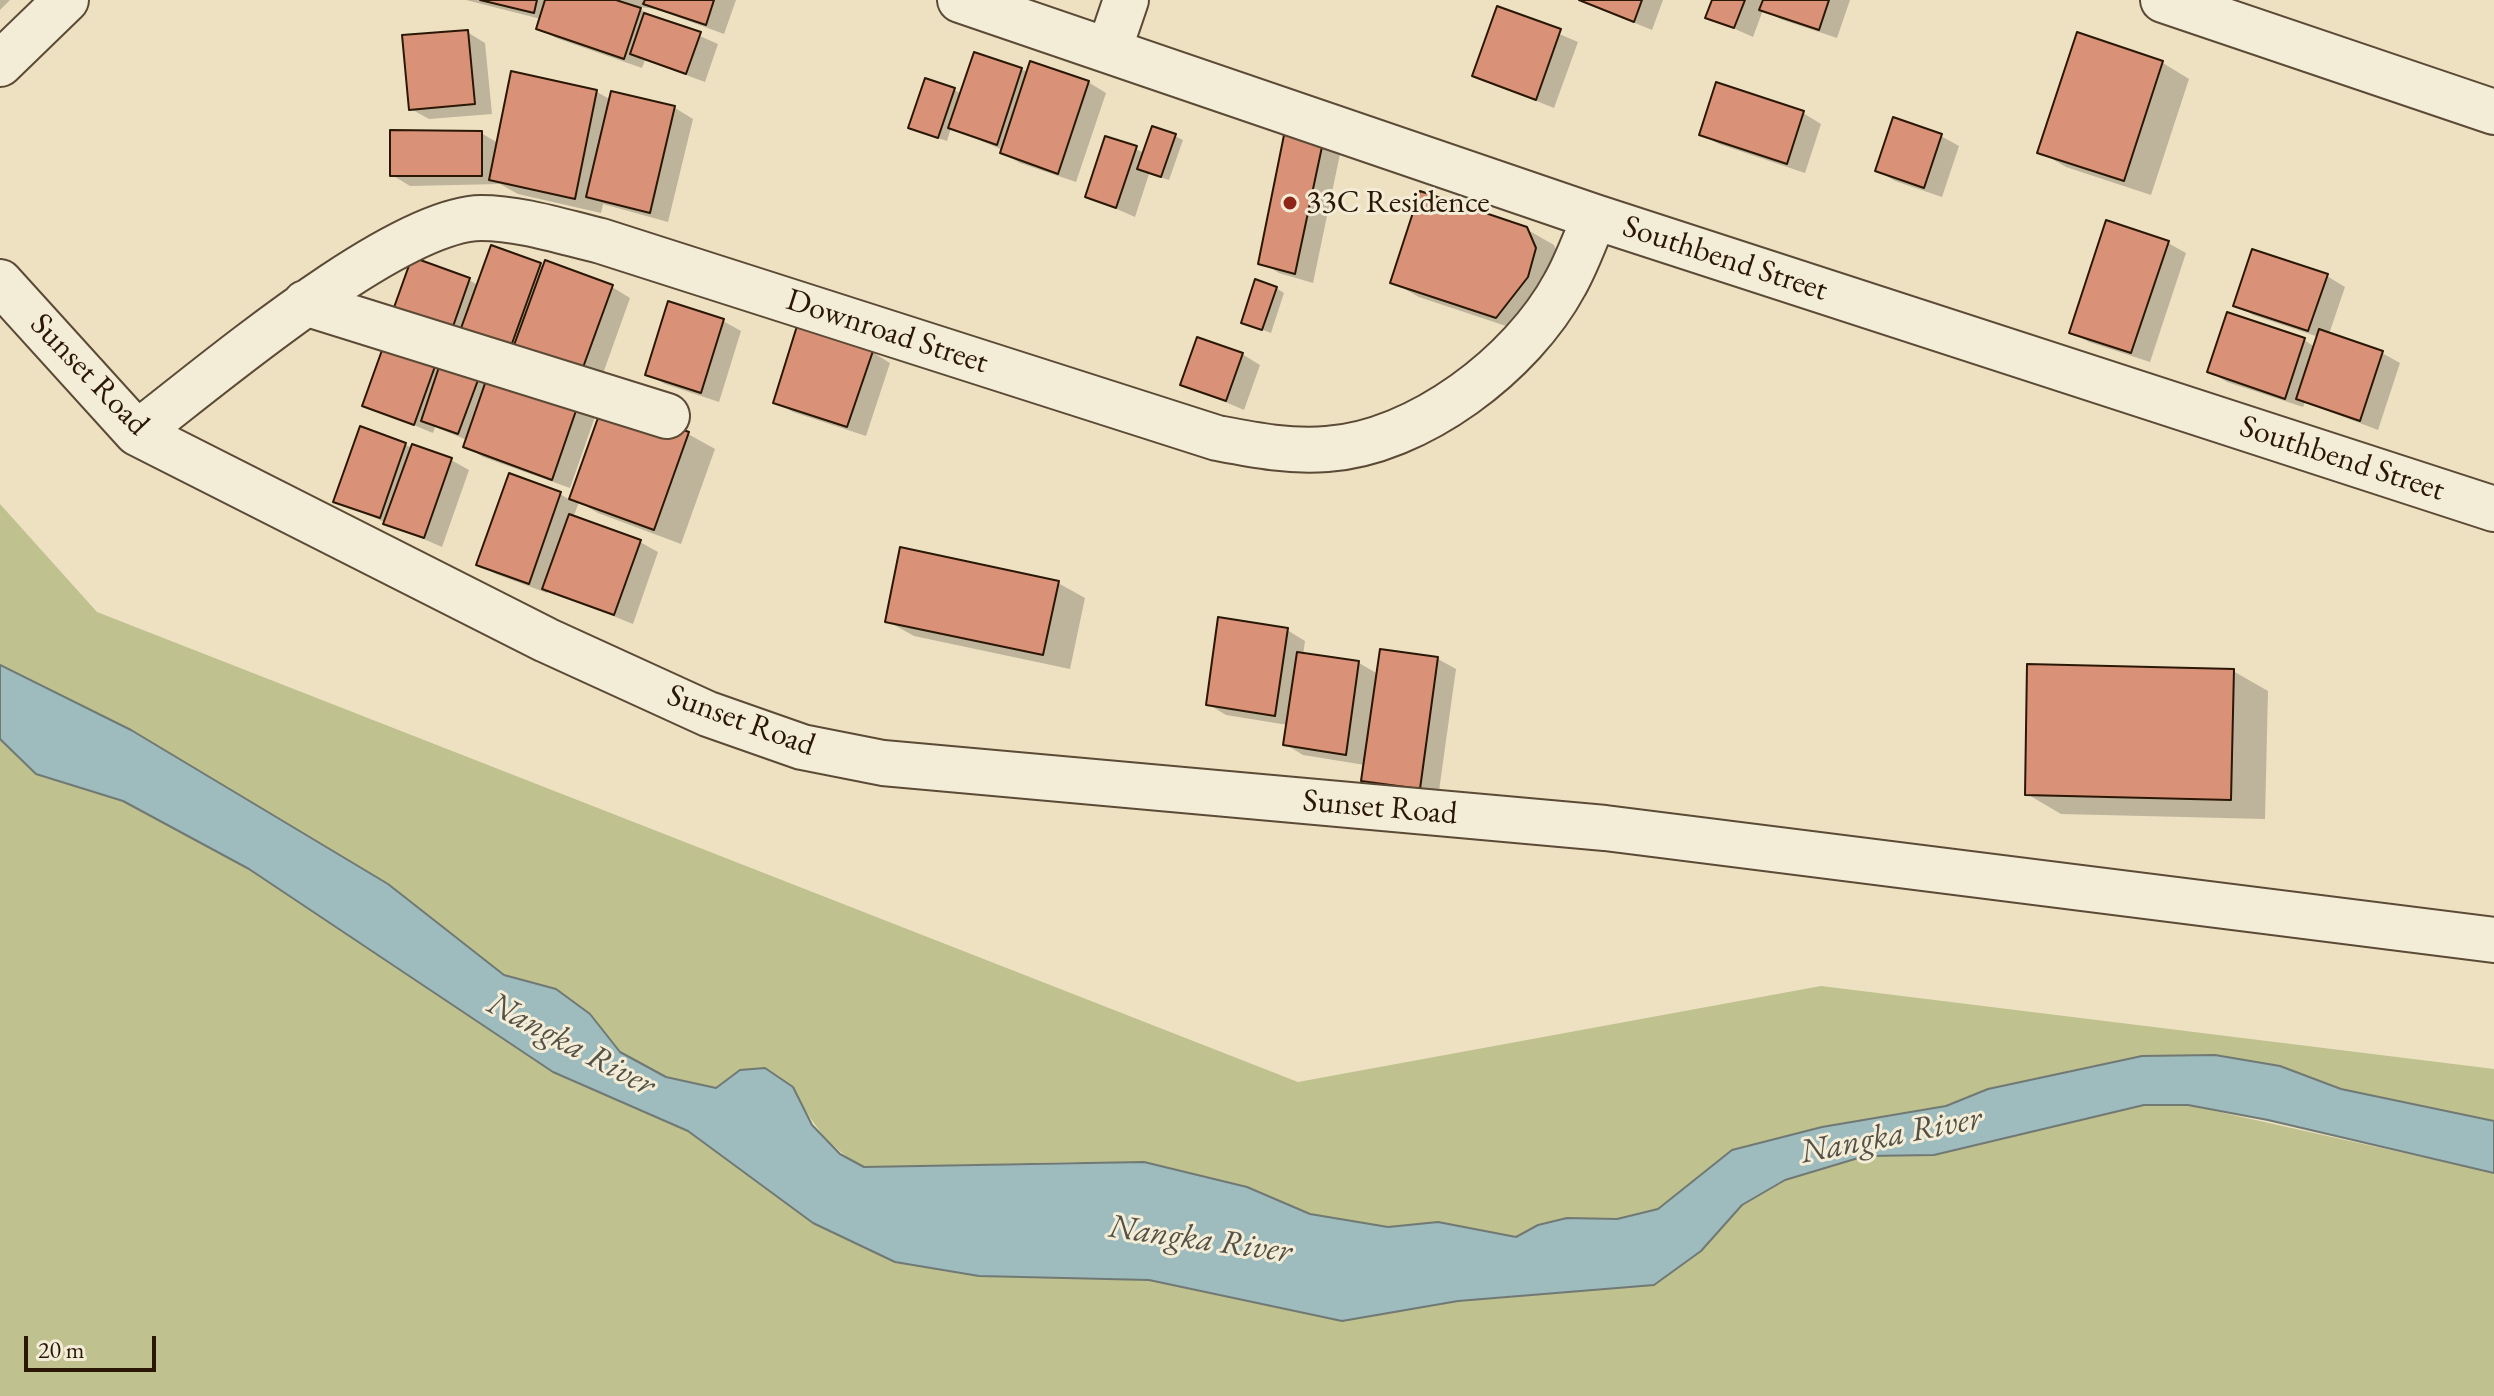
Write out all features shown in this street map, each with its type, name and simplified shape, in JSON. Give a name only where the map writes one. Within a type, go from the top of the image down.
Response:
[{"type":"street","points":[[0,64],[66,0]]},
{"type":"street","name":"Southbend Street","points":[[960,0],[1595,217],[2494,509]]},
{"type":"street","points":[[1109,50],[1126,0]]},
{"type":"street","points":[[2163,0],[2494,112]]},
{"type":"street","name":"Downroad Street","points":[[137,433],[305,303],[428,229],[480,218],[542,226],[601,241],[1217,438],[1280,449],[1328,449],[1382,440],[1428,418],[1505,359],[1537,325],[1565,285],[1595,217]]},
{"type":"street","name":"Sunset Road","points":[[0,282],[137,433],[546,640],[708,714],[802,747],[883,763],[1605,828],[2494,940]]},
{"type":"street","points":[[305,303],[667,416]]},
{"type":"green space","points":[[0,504],[97,612],[1298,1082],[1821,986],[2494,1069],[2494,1121],[2341,1089],[2280,1066],[2215,1055],[1988,1089],[1946,1106],[1822,1127],[1732,1150],[1658,1209],[1617,1219],[1567,1218],[1538,1225],[1516,1237],[1438,1222],[1388,1227],[1310,1214],[1247,1187],[1074,1162],[864,1167],[830,1143],[793,1087],[740,1070],[716,1088],[666,1077],[620,1052],[590,1014],[556,989],[504,975],[388,884],[131,730],[0,665]]},
{"type":"green space","points":[[0,739],[36,774],[123,801],[249,869],[553,1072],[688,1131],[813,1223],[895,1262],[979,1276],[1149,1280],[1342,1321],[1701,1251],[1742,1205],[1786,1180],[1865,1156],[1934,1155],[2144,1105],[2188,1105],[2494,1173],[2494,1396],[0,1396]]},
{"type":"water","name":"Nangka River","points":[[0,665],[131,730],[388,884],[504,975],[556,989],[590,1014],[620,1052],[666,1077],[716,1088],[740,1070],[765,1068],[793,1087],[812,1125],[840,1154],[864,1167],[1144,1162],[1247,1187],[1310,1214],[1388,1227],[1438,1222],[1516,1237],[1538,1225],[1567,1218],[1617,1219],[1658,1209],[1732,1150],[1822,1127],[1946,1106],[1988,1089],[2142,1056],[2215,1055],[2280,1066],[2341,1089],[2494,1121],[2494,1173],[2268,1120],[2188,1105],[2144,1105],[1934,1155],[1865,1156],[1785,1180],[1742,1205],[1701,1251],[1654,1285],[1458,1301],[1342,1321],[1149,1280],[979,1276],[895,1262],[813,1223],[688,1131],[553,1072],[249,869],[123,801],[36,774],[0,739]]},
{"type":"building","points":[[480,0],[537,0],[534,13]]},
{"type":"building","points":[[545,0],[616,0],[641,8],[624,59],[536,29]]},
{"type":"building","points":[[645,0],[714,0],[706,25],[643,4]]},
{"type":"building","points":[[1579,0],[1642,0],[1634,22]]},
{"type":"building","points":[[1712,0],[1745,0],[1734,28],[1705,18]]},
{"type":"building","points":[[1763,0],[1829,0],[1819,30],[1759,10]]},
{"type":"building","points":[[1497,6],[1561,29],[1536,100],[1472,76]]},
{"type":"building","points":[[644,13],[701,32],[686,74],[630,54]]},
{"type":"building","points":[[468,30],[475,104],[409,110],[402,35]]},
{"type":"building","points":[[2077,32],[2163,61],[2124,181],[2037,153]]},
{"type":"building","points":[[974,52],[1022,68],[997,145],[948,128]]},
{"type":"building","points":[[1030,61],[1089,81],[1058,174],[1000,153]]},
{"type":"building","points":[[511,71],[597,90],[575,199],[489,180]]},
{"type":"building","points":[[925,78],[955,88],[938,138],[908,128]]},
{"type":"building","points":[[1716,82],[1804,111],[1787,164],[1699,135]]},
{"type":"building","points":[[611,91],[675,106],[650,213],[586,197]]},
{"type":"building","points":[[1893,117],[1942,134],[1924,188],[1875,171]]},
{"type":"building","points":[[1152,126],[1176,134],[1161,177],[1137,169]]},
{"type":"building","points":[[390,130],[482,131],[482,176],[390,176]]},
{"type":"building","name":"33C Residence","points":[[1285,130],[1323,142],[1295,274],[1258,264]]},
{"type":"building","points":[[1105,136],[1137,146],[1116,208],[1085,197]]},
{"type":"building","points":[[1420,191],[1527,227],[1536,248],[1528,277],[1496,318],[1390,283]]},
{"type":"building","points":[[2106,220],[2169,241],[2131,353],[2069,333]]},
{"type":"building","points":[[491,245],[541,263],[510,349],[460,331]]},
{"type":"building","points":[[2252,249],[2328,274],[2308,331],[2233,306]]},
{"type":"building","points":[[412,257],[470,278],[450,335],[392,313]]},
{"type":"building","points":[[545,260],[613,285],[581,373],[513,348]]},
{"type":"building","points":[[1255,279],[1277,287],[1262,330],[1241,323]]},
{"type":"building","points":[[668,301],[724,319],[701,393],[645,375]]},
{"type":"building","points":[[2227,312],[2305,338],[2285,399],[2207,372]]},
{"type":"building","points":[[797,326],[873,351],[847,427],[773,403]]},
{"type":"building","points":[[2319,329],[2383,351],[2360,421],[2296,399]]},
{"type":"building","points":[[1197,337],[1243,353],[1226,401],[1180,385]]},
{"type":"building","points":[[386,339],[438,358],[414,425],[362,406]]},
{"type":"building","points":[[442,358],[481,372],[458,434],[421,421]]},
{"type":"building","points":[[490,369],[579,402],[552,480],[463,447]]},
{"type":"building","points":[[604,401],[689,432],[654,530],[569,499]]},
{"type":"building","points":[[360,426],[406,443],[380,518],[333,502]]},
{"type":"building","points":[[412,444],[452,458],[424,538],[383,524]]},
{"type":"building","points":[[509,473],[561,492],[529,584],[476,565]]},
{"type":"building","points":[[569,514],[641,540],[614,615],[542,589]]},
{"type":"building","points":[[900,547],[1059,581],[1043,655],[885,622]]},
{"type":"building","points":[[1218,617],[1288,628],[1275,716],[1206,705]]},
{"type":"building","points":[[1380,649],[1438,657],[1420,789],[1361,781]]},
{"type":"building","points":[[1297,652],[1359,661],[1346,755],[1283,745]]},
{"type":"building","points":[[2027,664],[2234,669],[2231,800],[2025,795]]},
{"type":"place","name":"33C Residence","points":[[1290,203]]}]
